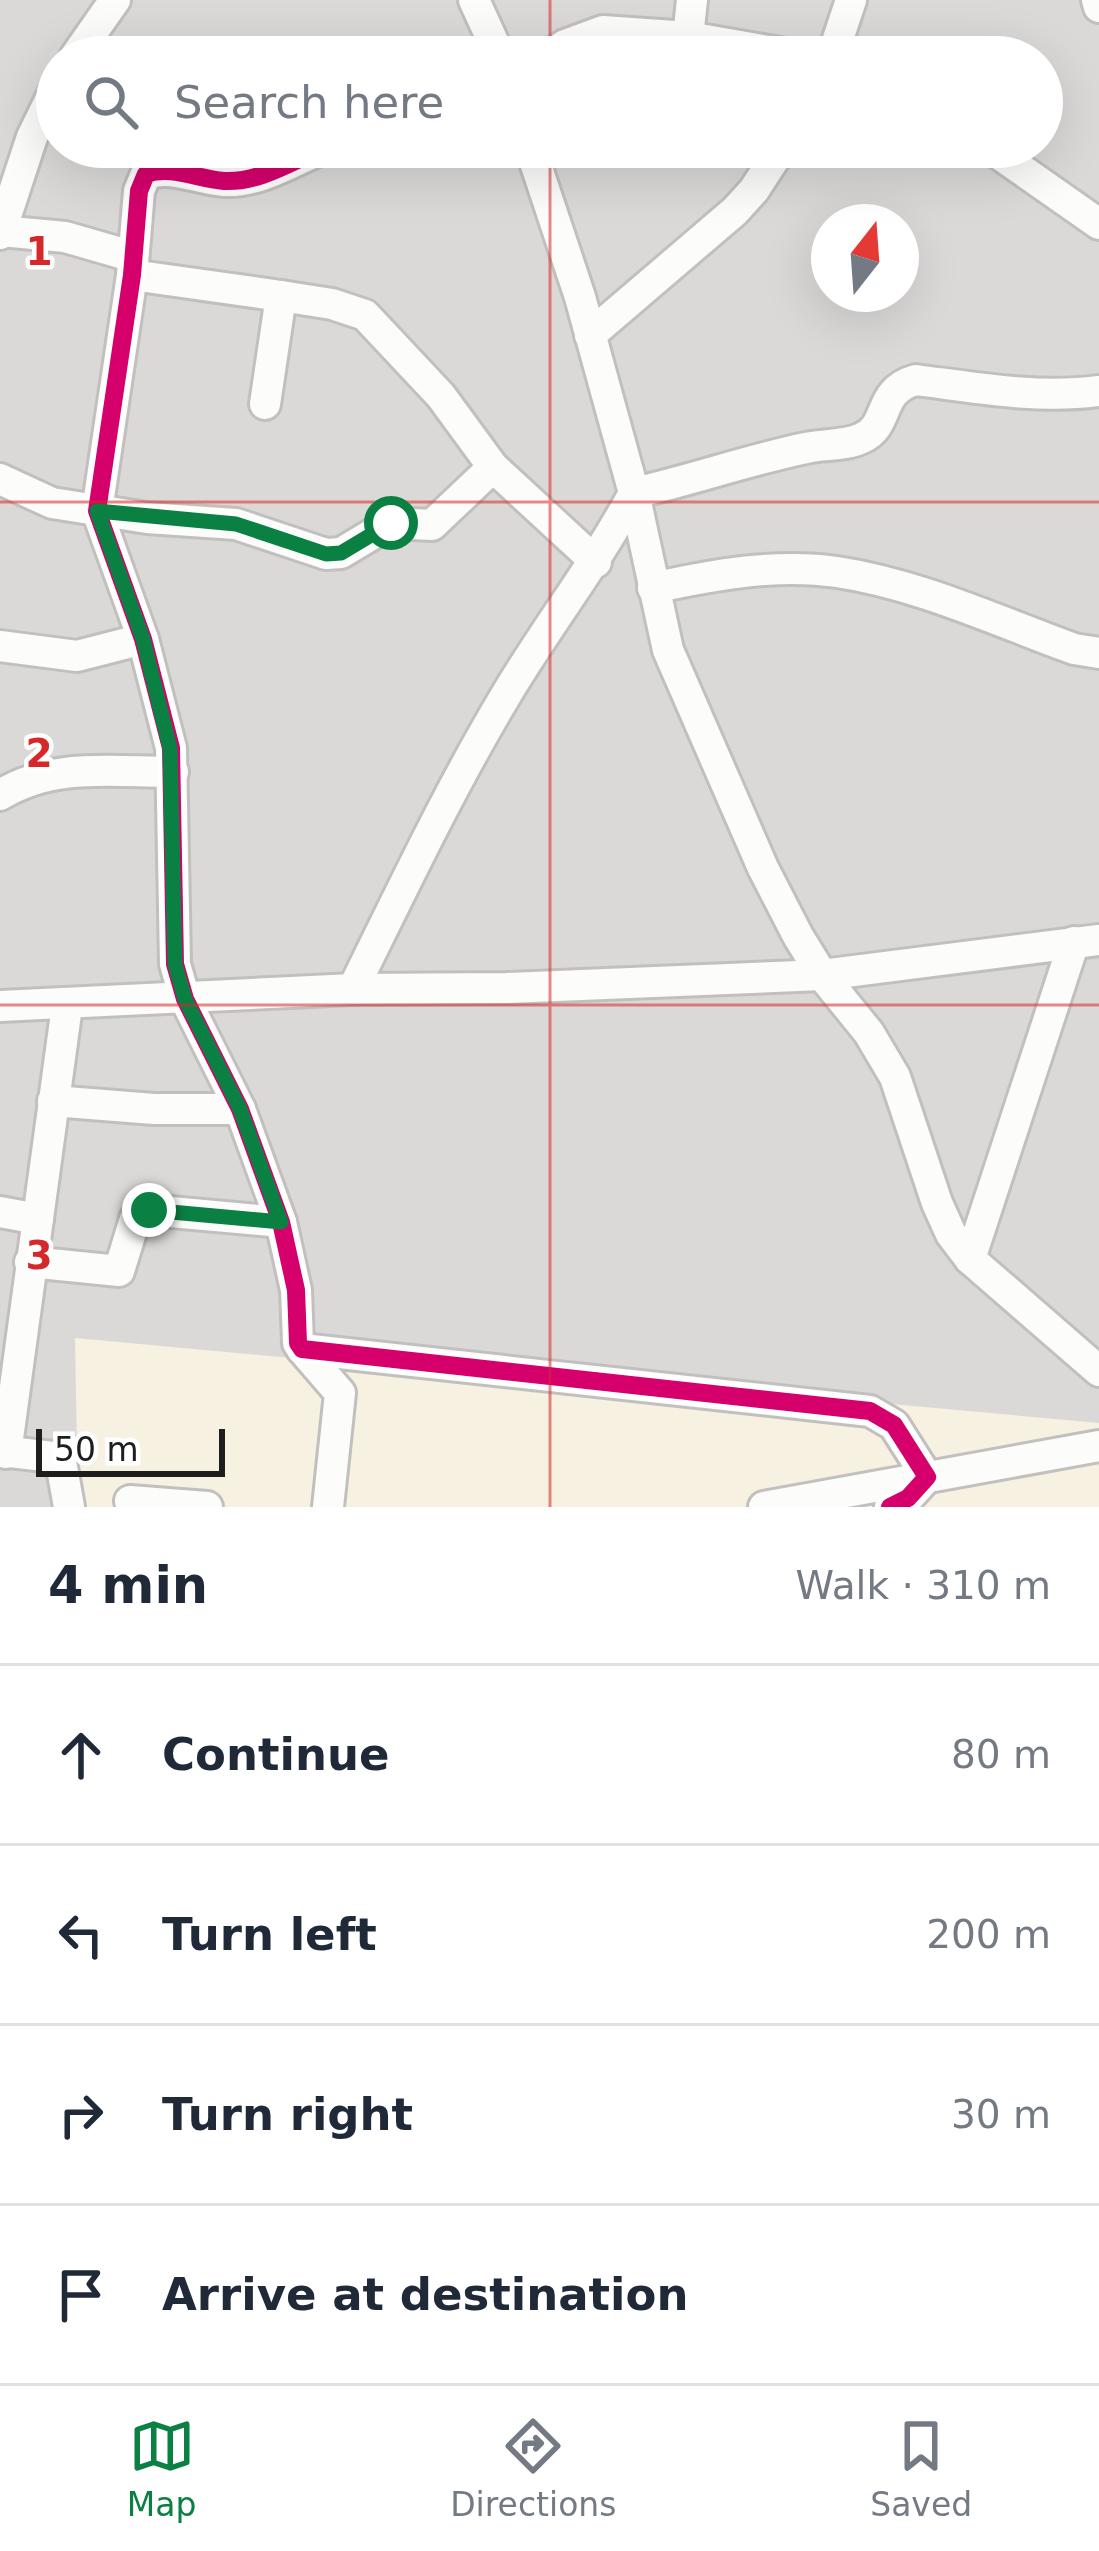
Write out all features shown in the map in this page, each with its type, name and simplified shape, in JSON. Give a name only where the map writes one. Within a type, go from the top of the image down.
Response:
[{"type":"street","points":[[90,36],[115,0]]},
{"type":"street","points":[[474,0],[490,36]]},
{"type":"street","points":[[688,36],[692,0]]},
{"type":"street","points":[[839,36],[851,0]]},
{"type":"street","points":[[589,36],[603,31],[674,36]]},
{"type":"street","points":[[36,129],[1,232],[65,237],[131,266],[332,304],[364,315],[441,396],[493,467],[596,562]]},
{"type":"street","points":[[280,168],[227,181],[160,169],[146,174],[139,191],[97,511],[143,639],[172,772],[175,964],[185,999],[240,1109],[281,1222],[296,1290],[298,1343],[340,1393],[328,1507]]},
{"type":"street","points":[[537,168],[634,493],[668,650],[763,868],[822,975],[869,1033],[895,1077],[951,1234],[970,1259],[1099,1371]]},
{"type":"street","points":[[590,334],[735,211],[768,168]]},
{"type":"street","points":[[1019,168],[1099,224]]},
{"type":"street","points":[[265,404],[280,296]]},
{"type":"street","points":[[353,989],[448,796],[508,691],[596,562],[634,493],[808,447],[862,438],[873,430],[888,396],[899,385],[916,380],[1061,396],[1099,391]]},
{"type":"street","points":[[0,479],[52,503],[236,524],[310,550],[341,553],[391,523],[432,525],[493,467]]},
{"type":"street","points":[[653,588],[708,576],[832,571],[885,581],[1074,649],[1099,653]]},
{"type":"street","points":[[0,646],[76,656],[143,639]]},
{"type":"street","points":[[0,796],[33,777],[71,770],[172,772]]},
{"type":"street","points":[[0,1006],[353,989],[530,988],[822,975],[1087,941],[970,1259]]},
{"type":"street","points":[[67,1006],[3,1452],[61,1462],[69,1507]]},
{"type":"street","points":[[53,1100],[240,1109]]},
{"type":"street","points":[[30,1262],[119,1271],[135,1219],[149,1210],[281,1222]]},
{"type":"street","points":[[0,1212],[38,1220]]},
{"type":"street","points":[[302,1349],[870,1411],[894,1425],[927,1477]]},
{"type":"street","points":[[764,1507],[1099,1446]]},
{"type":"street","points":[[890,1507],[908,1498],[927,1477]]},
{"type":"street","points":[[130,1501],[207,1507]]},
{"type":"shaded area","points":[[0,0],[1099,0],[1099,1507],[0,1507]]},
{"type":"shaded area","points":[[75,1338],[314,1360],[313,1351],[1099,1423],[1099,1507],[78,1507]]},
{"type":"cycle path","points":[[280,168],[237,181],[165,171],[146,174],[139,191],[132,275],[97,511],[143,639],[171,748],[175,964],[185,999],[240,1109],[281,1222],[296,1290],[298,1343],[302,1349],[870,1411],[894,1425],[927,1477],[908,1498],[890,1507]]},
{"type":"route","points":[[149,1210],[281,1222],[240,1109],[185,999],[175,964],[170,748],[136,616],[97,511],[236,524],[326,554],[341,553],[391,523]]}]
